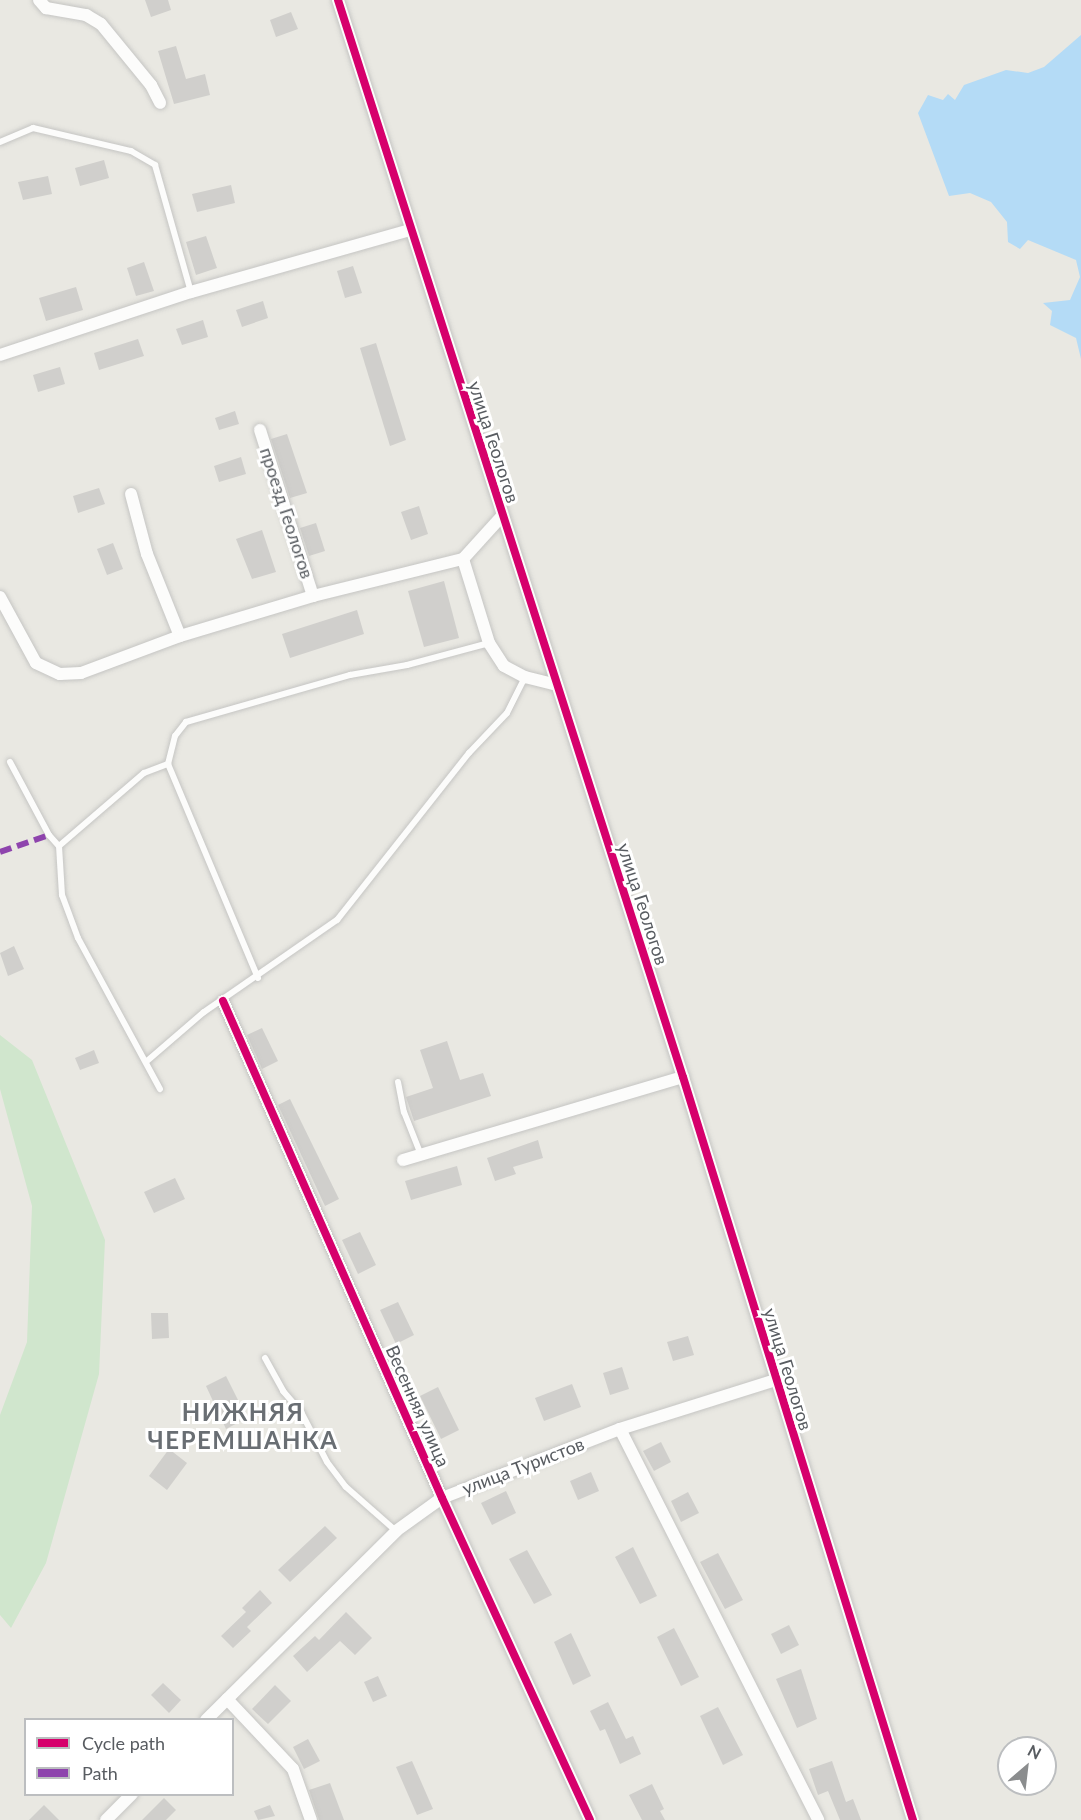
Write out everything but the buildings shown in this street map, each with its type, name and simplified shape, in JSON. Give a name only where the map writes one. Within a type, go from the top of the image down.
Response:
[{"type":"street","points":[[39,0],[46,8],[86,15],[101,24],[151,85],[160,102]]},
{"type":"street","name":"улица Геологов","points":[[338,0],[682,1077],[913,1820]]},
{"type":"street","points":[[0,355],[191,292],[410,230]]},
{"type":"street","name":"проезд Геологов","points":[[260,430],[313,596]]},
{"type":"street","points":[[131,494],[147,554],[180,636]]},
{"type":"street","points":[[0,597],[36,663],[60,674],[81,673],[180,636],[313,596],[463,560],[502,516]]},
{"type":"street","points":[[463,560],[489,643],[504,666],[525,677],[556,685]]},
{"type":"street","name":"Весенняя улица","points":[[223,1001],[442,1498],[590,1820]]},
{"type":"street","points":[[403,1160],[682,1077]]},
{"type":"street","name":"улица Туристов","points":[[207,1718],[396,1531],[442,1498],[620,1429],[775,1380]]},
{"type":"street","points":[[620,1429],[818,1820]]},
{"type":"street","points":[[227,1699],[293,1769],[311,1820]]},
{"type":"street","points":[[106,1820],[130,1796]]},
{"type":"lane","points":[[0,142],[33,128],[131,151],[155,165],[191,292]]},
{"type":"lane","points":[[258,978],[168,764],[175,736],[186,722],[350,675],[407,665],[489,643]]},
{"type":"lane","points":[[147,1061],[204,1012],[258,978],[337,920],[470,753],[507,713],[525,677]]},
{"type":"lane","points":[[10,762],[49,835],[59,846],[62,895],[78,938],[147,1061],[160,1089]]},
{"type":"lane","points":[[59,846],[144,773],[168,764]]},
{"type":"lane","points":[[398,1082],[404,1112],[421,1155]]},
{"type":"lane","points":[[265,1358],[283,1391],[301,1413],[327,1462],[365,1506],[396,1531]]},
{"type":"green space","points":[[0,1035],[32,1060],[105,1240],[99,1374],[46,1563],[11,1628],[0,1615],[0,1415],[27,1342],[32,1206],[0,1089]]},
{"type":"water","points":[[1081,35],[1081,359],[1076,338],[1050,325],[1052,311],[1043,303],[1070,300],[1080,277],[1076,260],[1028,240],[1020,249],[1008,242],[1007,222],[991,202],[970,193],[949,196],[918,113],[928,95],[943,100],[948,94],[955,100],[964,85],[1006,70],[1028,73],[1044,67]]},
{"type":"marked path","points":[[0,852],[49,835]]},
{"type":"cycle path","points":[[338,0],[683,1077],[913,1820]]},
{"type":"cycle path","points":[[223,1001],[442,1498],[590,1820]]},
{"type":"district","name":"НИЖНЯЯ ЧЕРЕМШАНКА","points":[[243,1426]]}]
